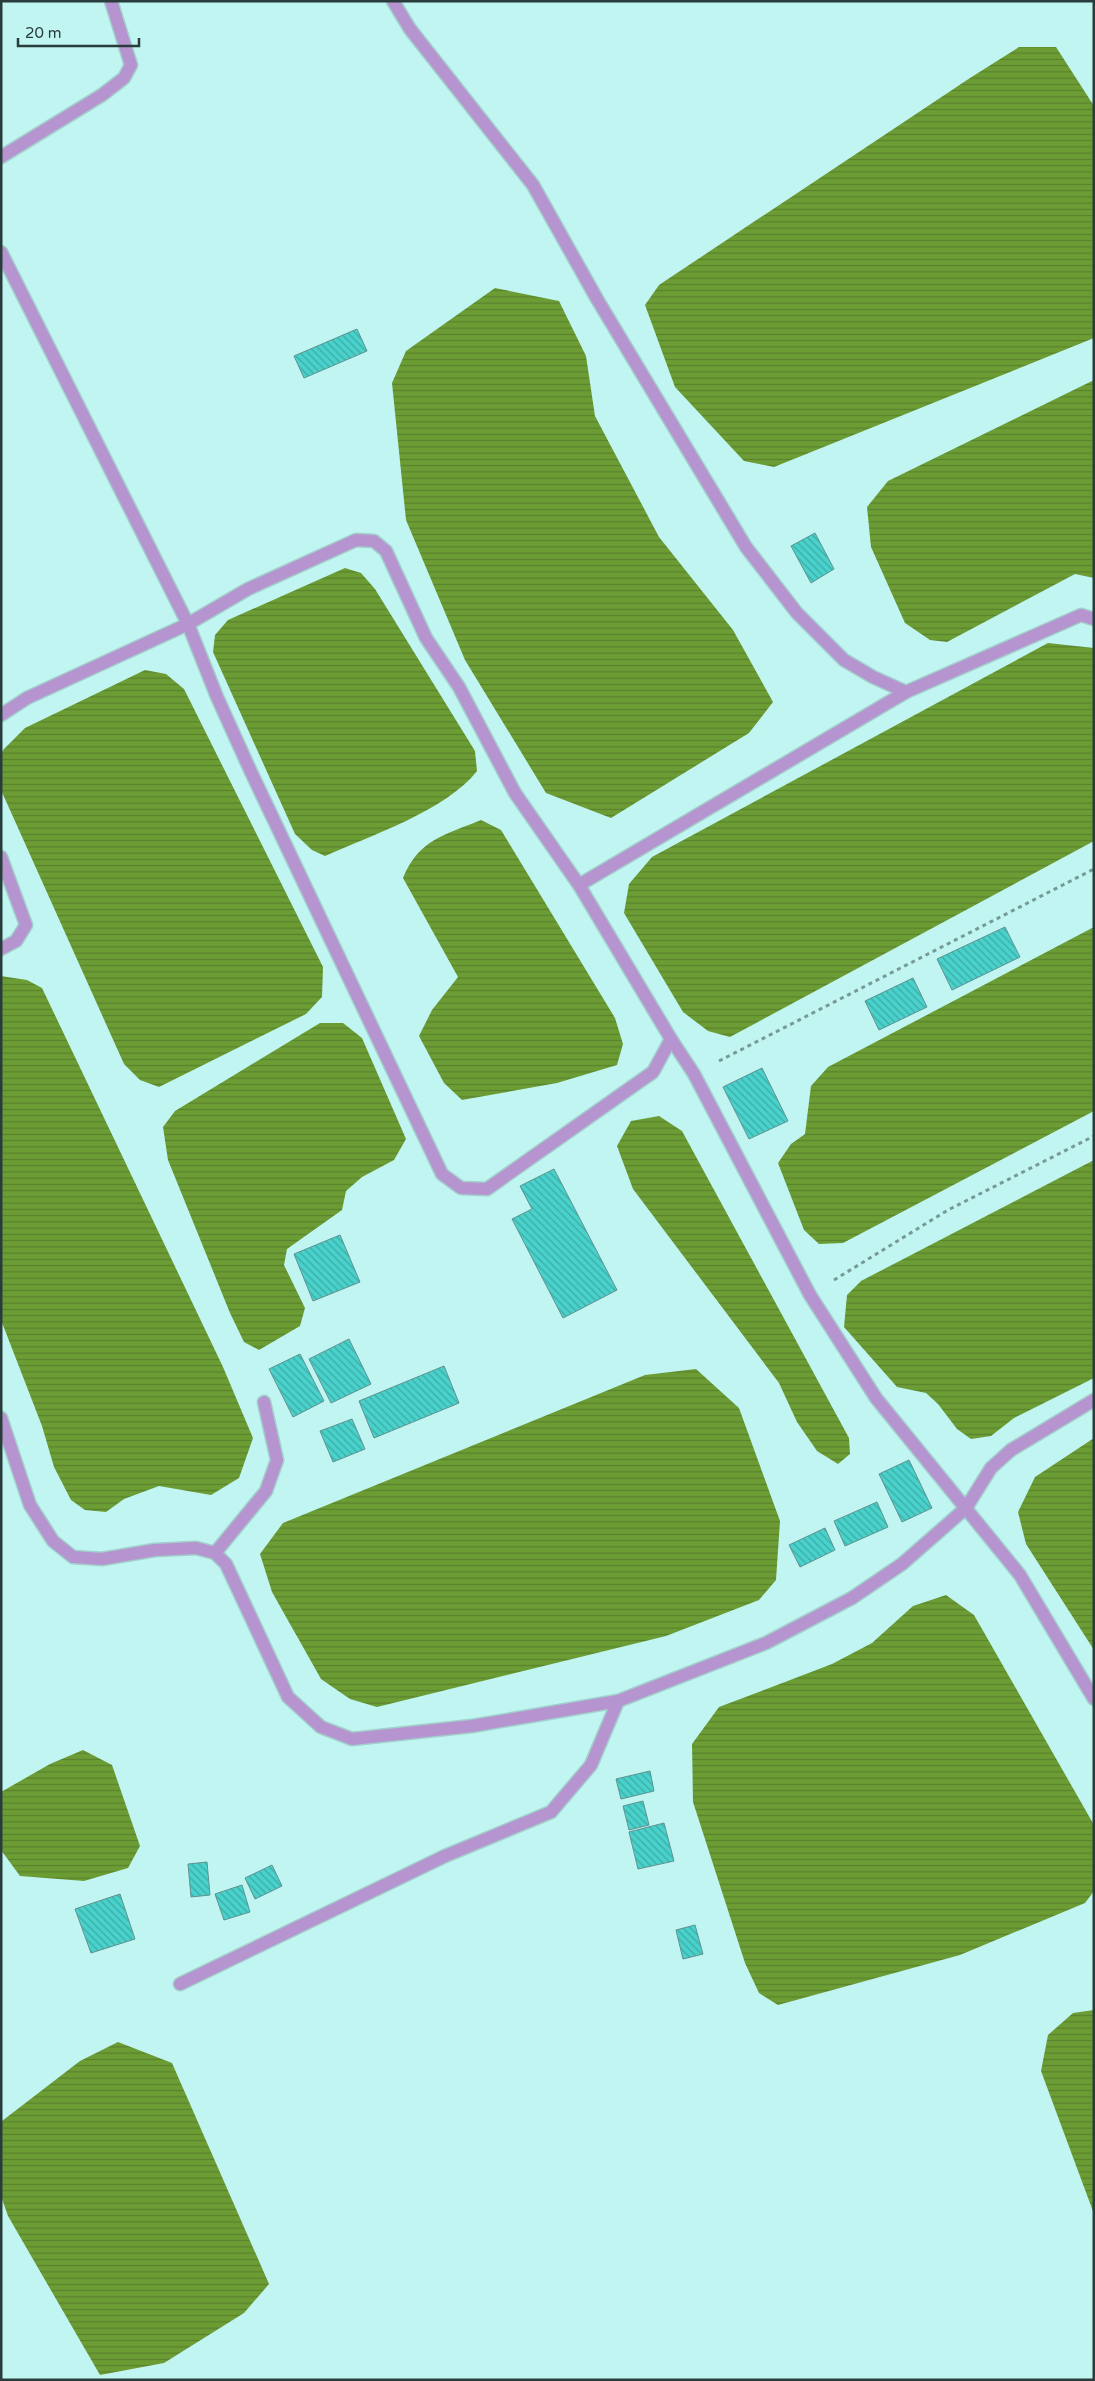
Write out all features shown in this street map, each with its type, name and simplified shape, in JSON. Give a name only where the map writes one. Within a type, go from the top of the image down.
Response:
[{"type":"street","points":[[1,158],[102,95],[129,72],[131,65],[111,1]]},
{"type":"street","points":[[393,1],[410,29],[533,185],[597,300],[746,547],[798,613],[844,660],[873,677],[906,692]]},
{"type":"street","points":[[1,252],[188,624],[217,697],[251,772],[442,1174],[461,1188],[487,1189],[653,1072],[671,1040]]},
{"type":"street","points":[[1,715],[28,698],[188,624],[248,589],[356,540],[374,541],[386,551],[426,638],[467,702],[515,793],[579,884],[671,1040],[694,1074],[810,1295],[876,1398],[1020,1575],[1094,1699]]},
{"type":"street","points":[[579,884],[906,692],[1081,615],[1094,620]]},
{"type":"street","points":[[1,857],[26,926],[16,941],[1,949]]},
{"type":"street","points":[[1,1418],[30,1505],[53,1541],[73,1557],[102,1559],[155,1550],[196,1548],[215,1553],[226,1564],[288,1697],[321,1727],[352,1739],[472,1726],[618,1701],[766,1643],[852,1598],[902,1564],[966,1508],[991,1468],[1011,1450],[1094,1400]]},
{"type":"street","points":[[215,1553],[266,1491],[277,1460],[264,1402]]},
{"type":"street","points":[[180,1984],[445,1856],[551,1812],[591,1764],[618,1701]]},
{"type":"path","points":[[694,1074],[1094,869]]},
{"type":"path","points":[[810,1295],[948,1210],[1094,1136]]},
{"type":"shaded area","points":[[1019,47],[1056,47],[1094,106],[1094,338],[774,467],[744,461],[675,387],[645,305],[659,285]]},
{"type":"shaded area","points":[[495,288],[559,301],[586,356],[595,416],[659,537],[733,630],[773,702],[749,733],[611,818],[546,793],[465,660],[406,520],[392,383],[406,351]]},
{"type":"shaded area","points":[[1094,380],[1094,578],[1075,574],[947,642],[930,640],[905,623],[871,547],[867,507],[888,481]]},
{"type":"shaded area","points":[[345,568],[361,573],[375,589],[475,751],[477,771],[464,785],[428,810],[385,831],[325,856],[312,850],[295,834],[213,652],[215,635],[228,620]]},
{"type":"shaded area","points":[[1048,643],[1094,648],[1094,841],[730,1037],[708,1031],[683,1012],[624,913],[629,884],[652,857]]},
{"type":"shaded area","points":[[145,670],[166,674],[184,689],[323,967],[322,997],[306,1014],[159,1087],[140,1080],[124,1064],[1,790],[1,754],[25,728]]},
{"type":"shaded area","points":[[481,820],[501,830],[615,1018],[623,1044],[617,1065],[557,1083],[462,1100],[444,1083],[419,1036],[432,1010],[458,977],[403,878],[409,865],[425,846],[434,840]]},
{"type":"shaded area","points":[[1094,927],[1094,1111],[843,1243],[819,1244],[804,1230],[778,1163],[791,1144],[805,1134],[811,1086],[828,1067]]},
{"type":"shaded area","points":[[1,976],[27,980],[42,988],[223,1367],[253,1438],[239,1478],[211,1495],[159,1486],[124,1499],[106,1512],[85,1510],[71,1500],[54,1467],[42,1426],[1,1320]]},
{"type":"shaded area","points":[[320,1023],[343,1023],[362,1038],[406,1139],[394,1160],[362,1177],[346,1191],[342,1210],[287,1249],[284,1265],[305,1308],[300,1326],[259,1350],[244,1342],[230,1313],[168,1160],[163,1127],[175,1111]]},
{"type":"shaded area","points":[[659,1116],[682,1131],[849,1438],[850,1454],[838,1464],[817,1451],[797,1422],[779,1383],[633,1189],[617,1146],[631,1121]]},
{"type":"shaded area","points":[[1094,1160],[1094,1378],[1014,1418],[991,1436],[971,1439],[957,1429],[938,1404],[926,1393],[897,1387],[844,1327],[847,1295],[861,1281]]},
{"type":"shaded area","points":[[696,1369],[739,1408],[780,1521],[776,1580],[759,1600],[666,1636],[377,1707],[350,1699],[321,1679],[272,1592],[260,1554],[283,1523],[645,1375]]},
{"type":"shaded area","points":[[1094,1438],[1094,1650],[1026,1544],[1018,1512],[1035,1477]]},
{"type":"shaded area","points":[[946,1595],[974,1615],[1094,1825],[1094,1891],[1085,1903],[960,1955],[778,2005],[759,1993],[745,1963],[693,1802],[692,1744],[719,1707],[832,1664],[872,1643],[913,1606]]},
{"type":"shaded area","points":[[83,1750],[112,1765],[140,1846],[128,1868],[84,1881],[20,1876],[1,1850],[1,1792],[50,1764]]},
{"type":"shaded area","points":[[1094,2010],[1094,2214],[1041,2071],[1048,2035],[1073,2013]]},
{"type":"shaded area","points":[[118,2042],[172,2063],[269,2284],[244,2313],[164,2363],[100,2375],[8,2216],[1,2196],[1,2125],[2,2121],[80,2061]]},
{"type":"building","points":[[357,329],[367,351],[304,378],[294,356]]},
{"type":"building","points":[[815,533],[834,569],[811,583],[791,546]]},
{"type":"building","points":[[1005,927],[1020,957],[952,990],[937,959]]},
{"type":"building","points":[[913,978],[927,1007],[879,1030],[865,1001]]},
{"type":"building","points":[[762,1068],[788,1121],[749,1139],[723,1087]]},
{"type":"building","points":[[554,1169],[617,1290],[563,1318],[512,1219],[532,1209],[520,1186]]},
{"type":"building","points":[[340,1235],[360,1282],[313,1301],[294,1254]]},
{"type":"building","points":[[349,1339],[371,1384],[331,1403],[309,1359]]},
{"type":"building","points":[[300,1354],[324,1401],[293,1417],[269,1369]]},
{"type":"building","points":[[444,1366],[459,1403],[374,1438],[359,1401]]},
{"type":"building","points":[[352,1419],[365,1449],[333,1462],[320,1431]]},
{"type":"building","points":[[909,1460],[932,1508],[902,1522],[879,1474]]},
{"type":"building","points":[[877,1502],[888,1527],[845,1546],[834,1521]]},
{"type":"building","points":[[825,1528],[835,1550],[800,1567],[789,1545]]},
{"type":"building","points":[[650,1771],[654,1791],[621,1799],[616,1779]]},
{"type":"building","points":[[643,1801],[649,1825],[629,1830],[623,1806]]},
{"type":"building","points":[[664,1823],[674,1861],[638,1869],[629,1832]]},
{"type":"building","points":[[207,1862],[210,1895],[191,1897],[188,1864]]},
{"type":"building","points":[[272,1865],[282,1886],[255,1899],[245,1878]]},
{"type":"building","points":[[242,1885],[250,1912],[224,1920],[215,1894]]},
{"type":"building","points":[[120,1894],[135,1939],[91,1953],[75,1909]]},
{"type":"building","points":[[695,1925],[703,1954],[683,1959],[676,1930]]}]
